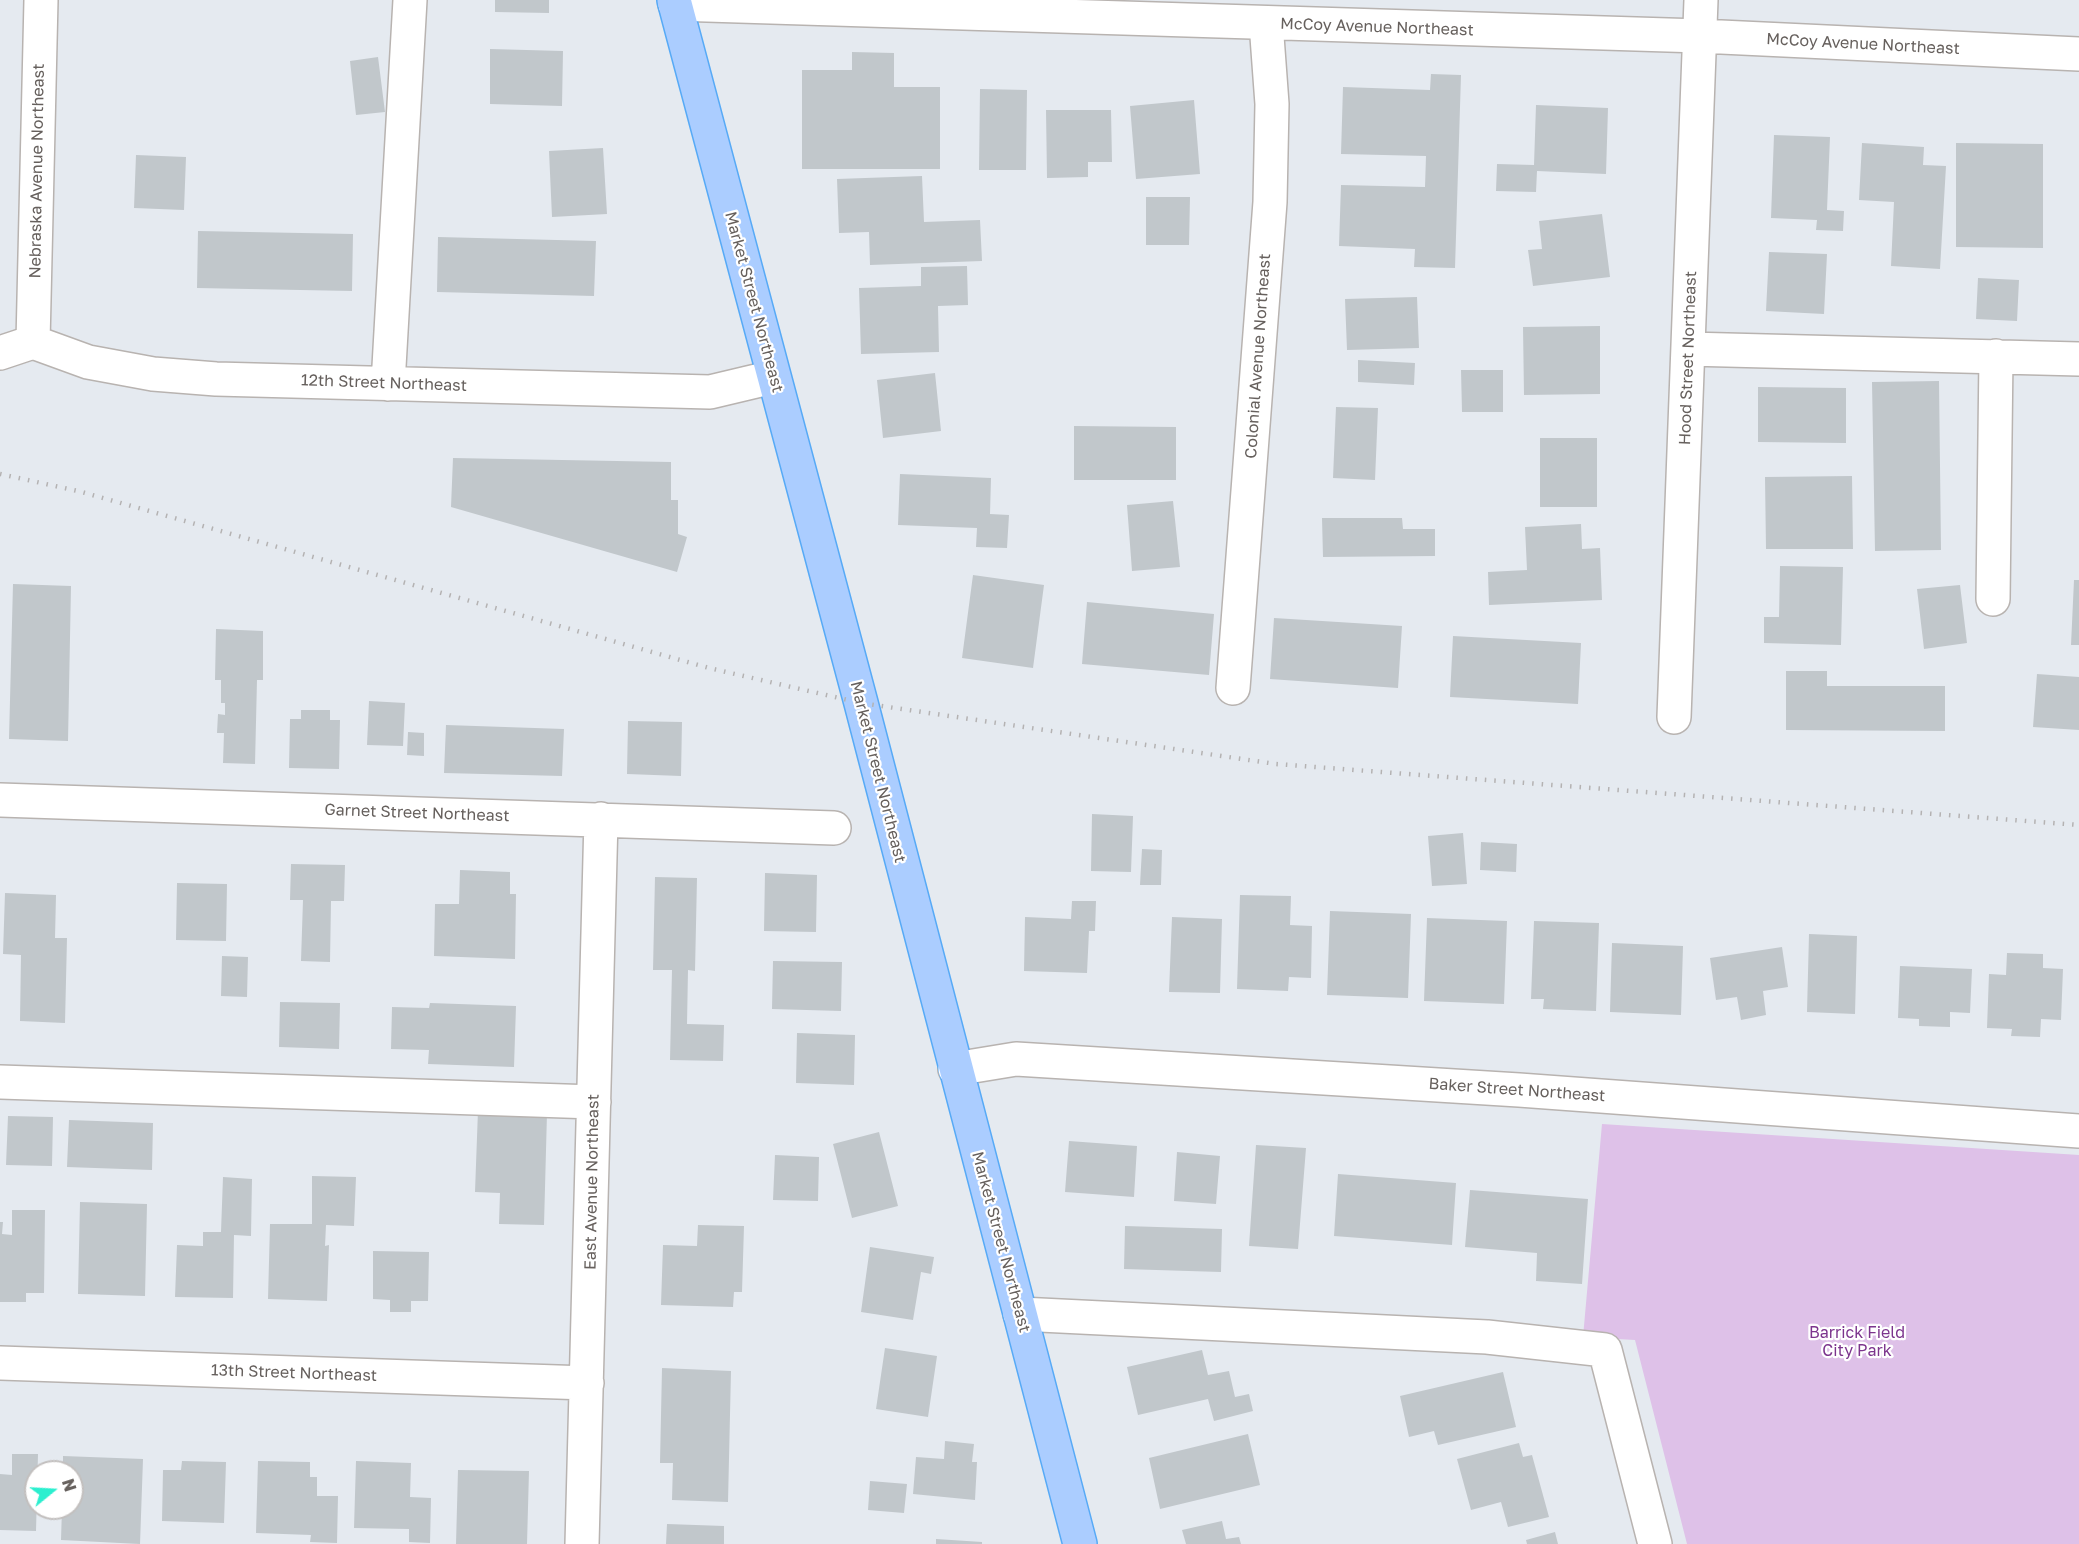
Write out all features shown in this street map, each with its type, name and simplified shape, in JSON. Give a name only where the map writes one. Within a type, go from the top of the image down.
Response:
[{"type":"main road","name":"Market Street Northeast","points":[[675,2],[861,703],[1080,1544]]},
{"type":"street","name":"Nebraska Avenue Northeast","points":[[33,342],[41,0]]},
{"type":"street","points":[[388,384],[410,0]]},
{"type":"street","name":"Hood Street Northeast","points":[[1674,717],[1701,0]]},
{"type":"street","name":"McCoy Avenue Northeast","points":[[675,2],[1186,10],[2079,54]]},
{"type":"street","name":"Colonial Avenue Northeast","points":[[1233,688],[1270,202],[1275,16]]},
{"type":"street","points":[[0,353],[33,342]]},
{"type":"street","name":"12th Street Northeast","points":[[33,342],[88,362],[153,374],[216,379],[710,392],[773,377]]},
{"type":"street","points":[[1688,349],[2079,359]]},
{"type":"street","points":[[1993,599],[1996,357]]},
{"type":"street","name":"Garnet Street Northeast","points":[[0,800],[834,828]]},
{"type":"street","name":"East Avenue Northeast","points":[[582,1544],[601,819]]},
{"type":"street","name":"Baker Street Northeast","points":[[955,1069],[1016,1059],[1520,1090],[2079,1131]]},
{"type":"street","points":[[0,1082],[594,1102]]},
{"type":"street","points":[[1020,1314],[1487,1337],[1605,1350],[1655,1544]]},
{"type":"street","name":"13th Street Northeast","points":[[0,1363],[587,1383]]},
{"type":"green space","name":"Barrick Field City Park","points":[[1602,1124],[2079,1155],[2079,1544],[1687,1544],[1635,1340],[1583,1337]]},
{"type":"building","points":[[495,0],[549,0],[549,13],[495,12]]},
{"type":"building","points":[[490,49],[563,51],[562,106],[490,104]]},
{"type":"building","points":[[852,52],[894,53],[894,87],[940,87],[940,169],[802,169],[802,70],[852,70]]},
{"type":"building","points":[[378,57],[385,112],[356,115],[350,61]]},
{"type":"building","points":[[1431,74],[1461,75],[1455,268],[1414,267],[1415,249],[1339,246],[1341,185],[1425,187],[1426,156],[1341,154],[1343,87],[1430,90]]},
{"type":"building","points":[[980,89],[1027,90],[1026,170],[979,170]]},
{"type":"building","points":[[1194,100],[1200,174],[1136,179],[1130,106]]},
{"type":"building","points":[[1536,105],[1608,108],[1606,174],[1537,171],[1536,192],[1496,191],[1497,164],[1534,165]]},
{"type":"building","points":[[1046,110],[1111,110],[1112,162],[1088,162],[1088,177],[1047,178]]},
{"type":"building","points":[[1774,135],[1830,137],[1827,210],[1844,211],[1843,231],[1816,230],[1817,220],[1771,218]]},
{"type":"building","points":[[1862,143],[1924,147],[1923,165],[1946,166],[1940,269],[1891,266],[1894,202],[1859,200]]},
{"type":"building","points":[[1956,143],[2043,144],[2043,248],[1956,247]]},
{"type":"building","points":[[603,148],[607,214],[552,217],[549,151]]},
{"type":"building","points":[[136,155],[186,157],[184,210],[134,208]]},
{"type":"building","points":[[922,176],[924,222],[980,220],[982,261],[870,265],[869,232],[839,233],[837,179]]},
{"type":"building","points":[[1146,197],[1190,197],[1189,245],[1146,245]]},
{"type":"building","points":[[1602,214],[1610,277],[1533,286],[1528,250],[1542,249],[1539,221]]},
{"type":"building","points":[[198,231],[353,234],[352,291],[197,288]]},
{"type":"building","points":[[438,237],[596,241],[594,296],[437,292]]},
{"type":"building","points":[[1769,252],[1827,254],[1824,314],[1766,311]]},
{"type":"building","points":[[967,266],[968,305],[938,306],[939,352],[861,354],[859,288],[921,286],[921,267]]},
{"type":"building","points":[[1978,278],[2019,280],[2017,321],[1976,319]]},
{"type":"building","points":[[1417,297],[1419,348],[1347,350],[1345,299]]},
{"type":"building","points":[[1600,326],[1600,394],[1524,395],[1523,327]]},
{"type":"building","points":[[1358,360],[1415,363],[1414,385],[1358,382]]},
{"type":"building","points":[[1461,370],[1503,370],[1503,412],[1462,412]]},
{"type":"building","points":[[935,373],[941,431],[883,438],[877,380]]},
{"type":"building","points":[[1939,381],[1941,550],[1875,551],[1872,382]]},
{"type":"building","points":[[1758,387],[1846,388],[1846,443],[1758,442]]},
{"type":"building","points":[[1336,407],[1378,408],[1375,480],[1333,478]]},
{"type":"building","points":[[1074,426],[1176,427],[1176,480],[1074,480]]},
{"type":"building","points":[[1540,438],[1597,438],[1597,507],[1540,507]]},
{"type":"building","points":[[453,458],[671,462],[671,500],[678,500],[678,534],[687,537],[677,572],[451,507]]},
{"type":"building","points":[[900,474],[991,478],[990,514],[1009,515],[1007,548],[976,547],[977,528],[898,525]]},
{"type":"building","points":[[1852,476],[1853,549],[1766,549],[1765,477]]},
{"type":"building","points":[[1173,501],[1180,567],[1132,571],[1127,505]]},
{"type":"building","points":[[1322,518],[1402,518],[1403,529],[1435,529],[1435,556],[1323,557]]},
{"type":"building","points":[[1581,524],[1582,549],[1600,548],[1602,600],[1489,605],[1488,572],[1527,570],[1525,527]]},
{"type":"building","points":[[1780,566],[1843,567],[1841,645],[1764,643],[1764,617],[1779,617]]},
{"type":"building","points":[[973,575],[1044,585],[1033,668],[962,658]]},
{"type":"building","points":[[2074,580],[2079,580],[2079,645],[2071,645]]},
{"type":"building","points":[[13,584],[71,586],[68,741],[9,739]]},
{"type":"building","points":[[1960,585],[1967,643],[1924,649],[1917,589]]},
{"type":"building","points":[[1087,602],[1214,614],[1209,675],[1082,664]]},
{"type":"building","points":[[1274,618],[1402,626],[1398,688],[1270,679]]},
{"type":"building","points":[[216,629],[263,631],[263,680],[257,680],[255,764],[223,763],[224,733],[217,733],[218,714],[225,715],[225,703],[221,703],[221,680],[215,680]]},
{"type":"building","points":[[1453,636],[1581,643],[1578,704],[1450,697]]},
{"type":"building","points":[[1786,671],[1827,671],[1827,686],[1945,686],[1945,731],[1786,730]]},
{"type":"building","points":[[2037,674],[2079,677],[2079,730],[2033,727]]},
{"type":"building","points":[[369,701],[405,703],[403,746],[367,745]]},
{"type":"building","points":[[301,710],[330,710],[330,720],[340,720],[339,769],[289,768],[290,719],[301,719]]},
{"type":"building","points":[[628,721],[682,722],[681,776],[627,774]]},
{"type":"building","points":[[446,725],[564,729],[562,776],[444,773]]},
{"type":"building","points":[[408,732],[424,733],[424,756],[407,755]]},
{"type":"building","points":[[1092,814],[1133,816],[1131,872],[1091,871]]},
{"type":"building","points":[[1463,833],[1467,884],[1432,886],[1428,836]]},
{"type":"building","points":[[1481,842],[1517,844],[1516,872],[1480,870]]},
{"type":"building","points":[[1142,849],[1162,850],[1161,885],[1140,885]]},
{"type":"building","points":[[291,864],[345,865],[344,901],[331,901],[330,962],[301,961],[303,900],[290,900]]},
{"type":"building","points":[[460,870],[510,872],[510,894],[516,894],[515,959],[434,956],[435,904],[459,904]]},
{"type":"building","points":[[765,873],[817,875],[816,932],[764,931]]},
{"type":"building","points":[[655,877],[697,878],[695,971],[688,970],[687,1024],[724,1025],[723,1061],[670,1060],[672,970],[653,970]]},
{"type":"building","points":[[177,883],[227,884],[226,941],[176,940]]},
{"type":"building","points":[[5,893],[56,895],[55,938],[67,938],[65,1023],[20,1021],[21,955],[3,954]]},
{"type":"building","points":[[1240,895],[1291,896],[1290,925],[1312,926],[1311,978],[1289,977],[1288,991],[1237,989]]},
{"type":"building","points":[[1072,901],[1096,901],[1095,931],[1089,931],[1087,973],[1024,971],[1025,917],[1071,919]]},
{"type":"building","points":[[1330,911],[1411,914],[1408,998],[1327,995]]},
{"type":"building","points":[[1172,917],[1222,919],[1220,993],[1169,992]]},
{"type":"building","points":[[1427,918],[1507,921],[1504,1004],[1424,1001]]},
{"type":"building","points":[[1534,921],[1599,923],[1596,1011],[1543,1009],[1544,999],[1531,999]]},
{"type":"building","points":[[1809,934],[1857,936],[1855,1014],[1807,1012]]},
{"type":"building","points":[[1612,943],[1683,946],[1681,1015],[1610,1012]]},
{"type":"building","points":[[1782,947],[1788,987],[1763,991],[1766,1015],[1741,1020],[1737,997],[1716,1000],[1710,958]]},
{"type":"building","points":[[2007,953],[2043,954],[2043,968],[2063,969],[2061,1020],[2041,1019],[2040,1037],[2011,1036],[2012,1029],[1987,1028],[1989,974],[2006,975]]},
{"type":"building","points":[[222,956],[248,957],[247,997],[221,996]]},
{"type":"building","points":[[773,961],[842,962],[841,1011],[772,1009]]},
{"type":"building","points":[[1900,966],[1972,969],[1970,1013],[1950,1012],[1950,1027],[1919,1026],[1919,1019],[1898,1018]]},
{"type":"building","points":[[280,1002],[340,1003],[339,1049],[279,1047]]},
{"type":"building","points":[[430,1003],[516,1006],[514,1067],[428,1064],[429,1050],[391,1049],[392,1007],[429,1008]]},
{"type":"building","points":[[797,1033],[855,1035],[854,1085],[796,1083]]},
{"type":"building","points":[[478,1110],[547,1113],[544,1225],[499,1224],[500,1193],[475,1192]]},
{"type":"building","points":[[8,1116],[53,1117],[52,1166],[6,1165]]},
{"type":"building","points":[[69,1120],[153,1123],[152,1170],[67,1167]]},
{"type":"building","points":[[879,1132],[898,1206],[852,1218],[833,1144]]},
{"type":"building","points":[[1069,1141],[1137,1146],[1134,1197],[1065,1192]]},
{"type":"building","points":[[1256,1145],[1306,1148],[1298,1249],[1249,1246]]},
{"type":"building","points":[[1177,1152],[1220,1156],[1216,1204],[1174,1201]]},
{"type":"building","points":[[775,1155],[819,1157],[818,1201],[773,1200]]},
{"type":"building","points":[[1338,1174],[1456,1183],[1452,1245],[1334,1236]]},
{"type":"building","points":[[312,1176],[356,1177],[354,1226],[326,1225],[325,1246],[329,1245],[327,1301],[268,1299],[270,1224],[312,1224]]},
{"type":"building","points":[[223,1177],[252,1179],[251,1236],[234,1235],[233,1298],[175,1297],[177,1245],[203,1246],[203,1232],[221,1232]]},
{"type":"building","points":[[1470,1190],[1588,1199],[1582,1284],[1536,1281],[1537,1253],[1465,1247]]},
{"type":"building","points":[[80,1202],[147,1204],[145,1296],[78,1294]]},
{"type":"building","points":[[12,1210],[45,1210],[44,1293],[26,1293],[26,1302],[0,1302],[0,1222],[3,1222],[2,1234],[12,1235]]},
{"type":"building","points":[[698,1225],[744,1226],[742,1292],[734,1292],[733,1307],[661,1305],[663,1245],[697,1246]]},
{"type":"building","points":[[1125,1226],[1222,1229],[1221,1272],[1124,1269]]},
{"type":"building","points":[[870,1247],[934,1257],[931,1274],[921,1272],[913,1320],[861,1312]]},
{"type":"building","points":[[373,1251],[429,1252],[428,1301],[411,1301],[411,1312],[390,1312],[390,1300],[373,1299]]},
{"type":"building","points":[[885,1348],[937,1356],[928,1417],[876,1409]]},
{"type":"building","points":[[1202,1350],[1208,1375],[1229,1371],[1235,1397],[1249,1394],[1253,1411],[1214,1421],[1208,1399],[1138,1415],[1127,1367]]},
{"type":"building","points":[[662,1368],[731,1371],[728,1502],[672,1500],[673,1463],[660,1463]]},
{"type":"building","points":[[1503,1372],[1516,1427],[1438,1445],[1434,1431],[1409,1437],[1400,1396]]},
{"type":"building","points":[[1248,1434],[1260,1485],[1160,1509],[1149,1458]]},
{"type":"building","points":[[945,1441],[974,1444],[972,1462],[977,1462],[975,1500],[913,1494],[916,1457],[944,1459]]},
{"type":"building","points":[[1519,1443],[1523,1457],[1532,1455],[1549,1517],[1508,1527],[1501,1502],[1471,1510],[1457,1459]]},
{"type":"building","points":[[12,1454],[38,1454],[38,1460],[24,1460],[24,1520],[36,1520],[36,1531],[0,1530],[0,1474],[12,1475]]},
{"type":"building","points":[[63,1456],[143,1459],[140,1544],[61,1540],[62,1520],[84,1520],[84,1460],[63,1460]]},
{"type":"building","points":[[182,1461],[226,1462],[224,1523],[162,1521],[163,1470],[181,1470]]},
{"type":"building","points":[[258,1461],[310,1462],[310,1477],[317,1477],[317,1496],[338,1496],[337,1543],[310,1542],[311,1535],[256,1533]]},
{"type":"building","points":[[356,1461],[411,1463],[410,1497],[431,1498],[430,1543],[409,1542],[409,1529],[354,1528]]},
{"type":"building","points":[[458,1470],[529,1471],[527,1544],[456,1544]]},
{"type":"building","points":[[870,1481],[907,1484],[904,1513],[868,1510]]},
{"type":"building","points":[[1222,1521],[1226,1539],[1239,1537],[1241,1544],[1186,1544],[1182,1530]]},
{"type":"building","points":[[667,1524],[724,1526],[724,1544],[666,1544]]},
{"type":"building","points":[[1555,1532],[1558,1544],[1527,1544],[1526,1540]]},
{"type":"building","points":[[936,1539],[982,1542],[982,1544],[936,1544]]},
{"type":"railway","points":[[0,474],[78,491],[709,668],[861,703],[1276,764],[2079,825]]}]
